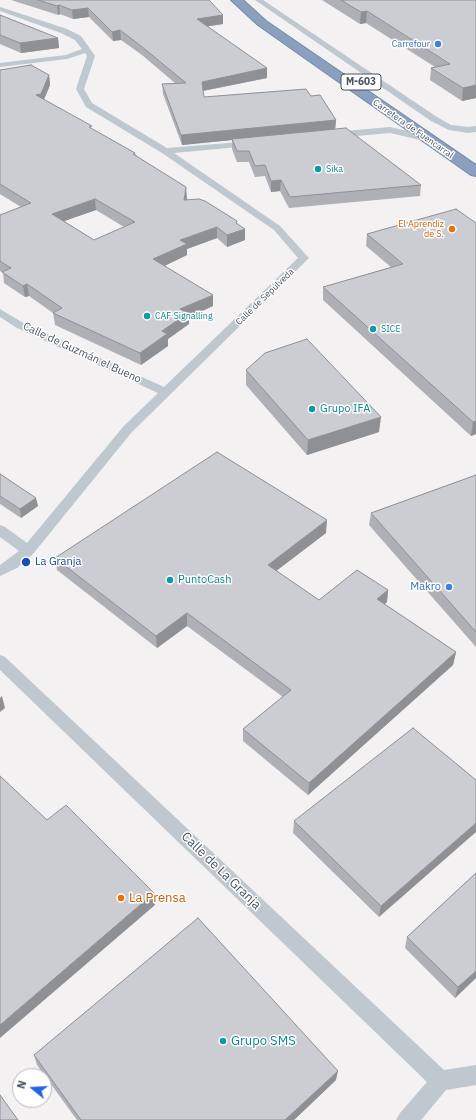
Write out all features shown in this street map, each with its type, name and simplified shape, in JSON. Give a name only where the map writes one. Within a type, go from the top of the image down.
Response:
[{"type":"highway","name":"Carretera de Fuencarral","points":[[236,0],[262,23],[425,138],[476,172]]},
{"type":"highway","name":"Carretera de Fuencarral","points":[[248,0],[277,23],[476,160]]},
{"type":"street","points":[[258,0],[434,119],[449,127],[468,130],[476,129]]},
{"type":"street","points":[[0,9],[64,30],[78,38],[91,56],[90,60],[67,57]]},
{"type":"street","points":[[0,65],[67,57],[88,50]]},
{"type":"street","name":"Calle de Sepúlveda","points":[[0,582],[6,568],[28,551],[127,430],[304,258],[277,228],[165,151],[89,105],[80,89],[90,60]]},
{"type":"street","points":[[328,136],[390,130],[425,138]]},
{"type":"street","points":[[165,151],[258,142]]},
{"type":"street","name":"Calle de Guzmán el Bueno","points":[[0,312],[21,326],[165,392]]},
{"type":"street","points":[[0,530],[28,551]]},
{"type":"street","name":"Calle de La Granja","points":[[0,661],[441,1081]]},
{"type":"street","points":[[407,1120],[441,1081],[476,1075]]},
{"type":"building","points":[[38,0],[209,0],[223,15],[197,19],[267,68],[202,82],[204,97],[306,89],[311,96],[320,95],[336,120],[181,135],[162,84],[186,83],[120,30],[112,32],[88,8],[72,10]]},
{"type":"building","name":"Carrefour","points":[[341,0],[476,0],[476,85],[463,88],[431,68],[450,64],[367,11],[361,12]]},
{"type":"building","points":[[0,15],[58,38],[20,43],[0,35]]},
{"type":"building","points":[[31,65],[49,75],[41,94],[36,95],[92,126],[89,127],[135,153],[133,154],[186,187],[184,200],[199,199],[205,201],[237,221],[236,223],[245,229],[227,235],[217,227],[180,240],[187,244],[153,259],[213,295],[180,309],[188,313],[162,331],[167,334],[140,353],[53,313],[62,308],[27,284],[23,286],[2,272],[11,268],[0,261],[0,215],[31,203],[0,184],[0,70]],"holes":[[[95,199],[135,222],[94,240],[52,214]]]},
{"type":"building","name":"Sika","points":[[346,128],[421,185],[290,197],[281,180],[271,181],[265,165],[255,166],[249,151],[237,151],[232,139]]},
{"type":"building","points":[[456,209],[476,223],[476,421],[473,422],[323,287],[403,264],[367,234]]},
{"type":"building","name":"Grupo IFA","points":[[307,339],[381,417],[308,440],[246,370],[265,353]]},
{"type":"building","name":"PuntoCash","points":[[217,452],[327,520],[268,565],[319,600],[357,570],[388,590],[377,599],[456,652],[309,783],[243,729],[291,690],[187,613],[156,636],[55,558]]},
{"type":"building","points":[[0,474],[36,498],[20,509],[0,496]]},
{"type":"building","name":"Makro","points":[[476,475],[476,632],[371,513]]},
{"type":"building","points":[[413,728],[476,780],[476,823],[381,906],[294,821]]},
{"type":"building","points":[[0,776],[47,820],[66,805],[154,893],[0,1025]]},
{"type":"building","points":[[476,873],[476,971],[458,987],[407,937]]},
{"type":"building","name":"Grupo SMS","points":[[198,918],[338,1071],[285,1120],[81,1120],[52,1080],[52,1068],[43,1068],[34,1055]]},
{"type":"building","points":[[0,1095],[18,1120],[0,1120]]},
{"type":"place","name":"Carrefour","points":[[438,44]]},
{"type":"place","name":"Sika","points":[[318,169]]},
{"type":"place","name":"El Aprendiz de S.","points":[[452,229]]},
{"type":"place","name":"CAF Signalling","points":[[147,316]]},
{"type":"place","name":"SICE","points":[[373,329]]},
{"type":"place","name":"Grupo IFA","points":[[312,409]]},
{"type":"place","name":"La Granja","points":[[26,562]]},
{"type":"place","name":"PuntoCash","points":[[170,580]]},
{"type":"place","name":"Makro","points":[[449,587]]},
{"type":"place","name":"La Prensa","points":[[121,898]]},
{"type":"place","name":"Grupo SMS","points":[[223,1041]]}]
